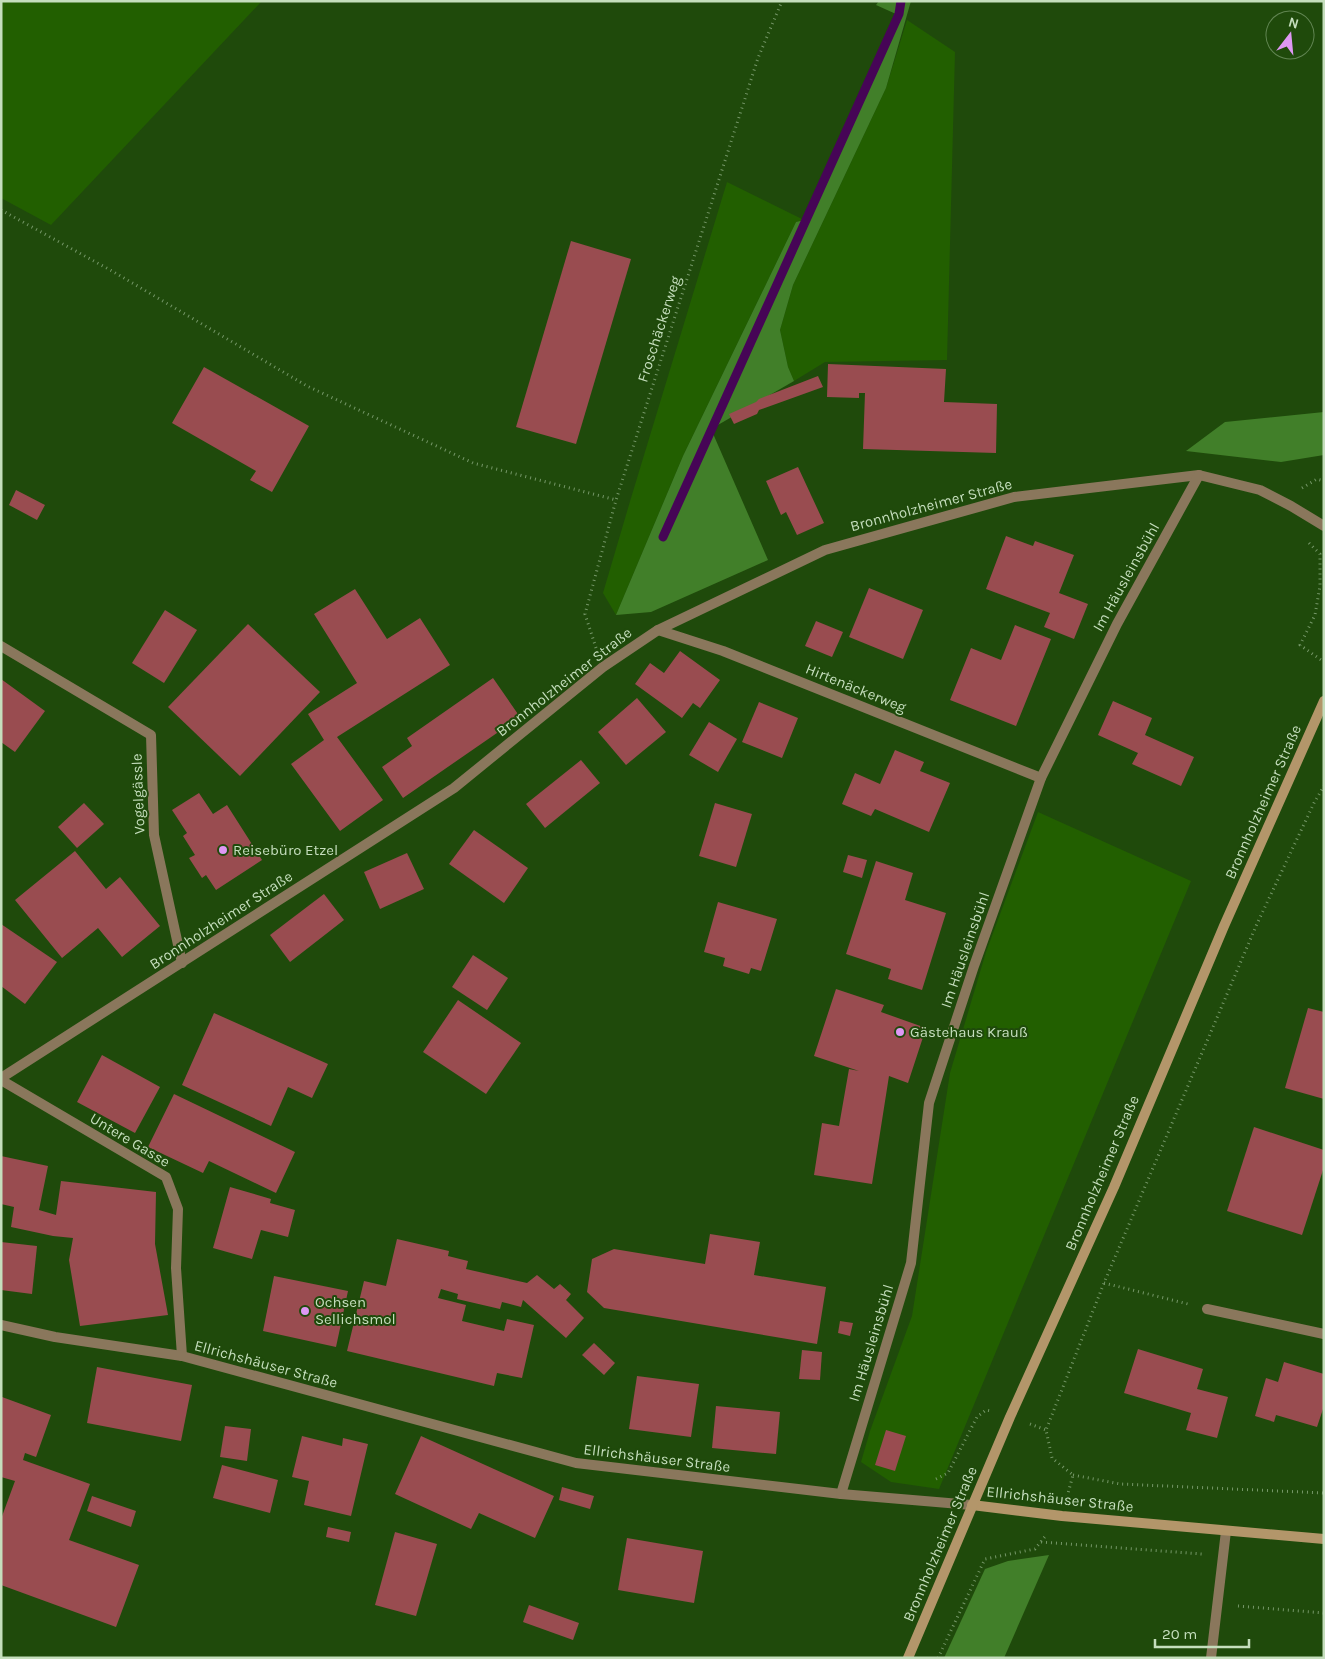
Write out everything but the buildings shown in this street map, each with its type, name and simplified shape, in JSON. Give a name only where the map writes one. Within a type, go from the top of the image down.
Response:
[{"type":"street","name":"Bronnholzheimer Straße","points":[[1,1079],[454,788],[603,667],[658,630],[825,550],[1014,497],[1199,475],[1260,490],[1324,526]]},
{"type":"street","name":"Im Häusleinsbühl","points":[[841,1494],[911,1263],[929,1103],[974,966],[1041,778],[1117,624],[1199,475]]},
{"type":"street","name":"Hirtenäckerweg","points":[[658,630],[723,651],[1041,778]]},
{"type":"street","name":"Vogelgässle","points":[[1,646],[151,735],[154,835],[182,963]]},
{"type":"street","name":"Bronnholzheimer Straße","points":[[908,1658],[1010,1417],[1114,1187],[1224,926],[1324,701]]},
{"type":"street","name":"Untere Gasse","points":[[1,1079],[166,1177],[178,1209],[176,1268],[182,1356]]},
{"type":"street","points":[[1207,1309],[1324,1334]]},
{"type":"street","name":"Ellrichshäuser Straße","points":[[1,1325],[55,1337],[182,1356],[576,1463],[841,1494],[1324,1539]]},
{"type":"street","points":[[1211,1658],[1226,1531]]},
{"type":"path","name":"Froschäckerweg","points":[[603,667],[585,614],[616,500],[758,58],[782,1]]},
{"type":"path","points":[[1,210],[121,276],[307,386],[472,463],[616,500]]},
{"type":"path","points":[[1308,542],[1320,554],[1320,586],[1315,615],[1300,645],[1324,662]]},
{"type":"path","points":[[1324,786],[1314,803],[1256,926],[1104,1282],[1046,1430],[1052,1458],[1073,1475],[1120,1484],[1324,1493]]},
{"type":"path","points":[[1104,1282],[1207,1309]]},
{"type":"path","points":[[930,1482],[948,1473],[977,1417],[986,1410],[1046,1430]]},
{"type":"path","points":[[938,1658],[985,1559],[1035,1549],[1062,1516],[1073,1475]]},
{"type":"path","points":[[1040,1542],[1223,1556]]},
{"type":"path","points":[[1218,1604],[1324,1613]]},
{"type":"green space","points":[[1,1],[262,1],[51,225],[1,198]]},
{"type":"green space","points":[[879,1],[911,1],[886,88],[793,285],[780,330],[788,367],[794,381],[711,429],[768,560],[651,612],[616,615],[683,456],[796,222],[804,220],[896,14],[876,5]]},
{"type":"green space","points":[[907,20],[955,52],[947,360],[825,362],[794,381],[788,367],[780,330],[793,285],[886,88]]},
{"type":"green space","points":[[727,182],[804,220],[796,222],[683,456],[616,615],[603,593]]},
{"type":"green space","points":[[1324,412],[1324,455],[1281,462],[1186,451],[1225,422]]},
{"type":"green space","points":[[1038,812],[1191,881],[939,1489],[891,1482],[861,1462],[870,1431],[912,1316],[950,1073],[986,952]]},
{"type":"green space","points":[[1049,1555],[1004,1658],[944,1658],[985,1569],[1008,1561]]},
{"type":"waterway","points":[[663,537],[899,14],[901,1]]},
{"type":"place","name":"Reisebüro Etzel","points":[[223,850]]},
{"type":"place","name":"Gästehaus Krauß","points":[[900,1032]]},
{"type":"place","name":"Ochsen Sellichsmol","points":[[305,1311]]}]
